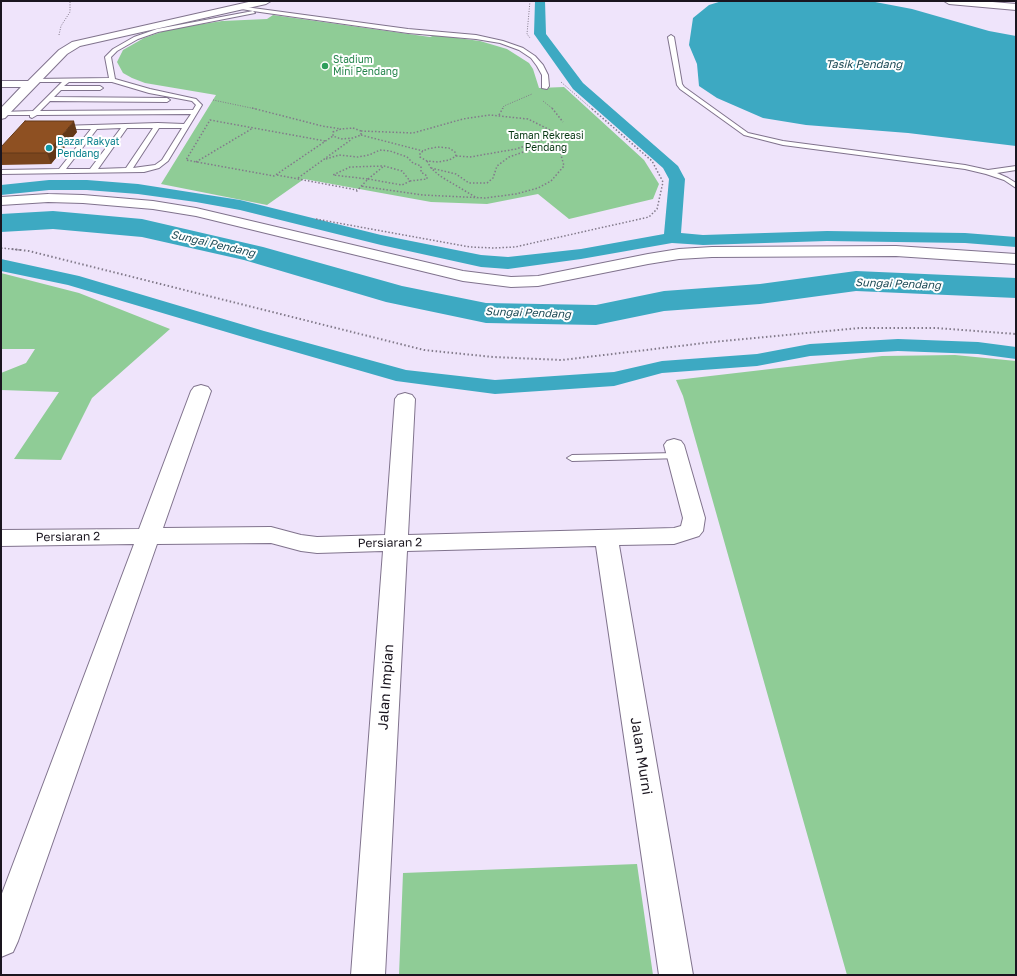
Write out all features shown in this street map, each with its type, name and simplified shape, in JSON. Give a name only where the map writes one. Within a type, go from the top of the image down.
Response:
[{"type":"street","points":[[2,114],[63,52],[76,44],[266,1]]},
{"type":"street","points":[[949,1],[1016,7]]},
{"type":"street","points":[[1,84],[33,82]]},
{"type":"street","points":[[1,201],[48,198],[82,199],[153,205],[196,212],[463,276],[511,282],[538,281],[648,259],[679,254],[712,252],[896,252],[1016,259]]},
{"type":"street","points":[[1,941],[201,391]]},
{"type":"street","name":"Jalan Impian","points":[[368,975],[405,399]]},
{"type":"street","name":"Persiaran 2","points":[[1,538],[271,535],[309,544],[674,536],[690,531],[694,518],[675,450]]},
{"type":"street","name":"Jalan Murni","points":[[606,537],[676,975]]},
{"type":"lane","points":[[238,7],[408,31],[476,37],[501,42],[521,49],[533,57],[540,65],[545,75],[546,86],[543,90]]},
{"type":"lane","points":[[112,84],[112,74],[108,57],[115,50],[136,38],[157,30],[244,15],[259,10]]},
{"type":"lane","points":[[671,37],[679,84],[682,88],[746,134],[783,142],[965,167],[988,172],[1006,179],[1016,186]]},
{"type":"lane","points":[[27,122],[67,80]]},
{"type":"lane","points":[[1,172],[144,170],[157,167],[165,161],[199,105],[194,100],[112,84],[67,80],[33,82]]},
{"type":"lane","points":[[59,88],[105,88]]},
{"type":"lane","points":[[48,99],[194,100]]},
{"type":"lane","points":[[2,114],[196,112]]},
{"type":"lane","points":[[52,127],[158,125],[187,126]]},
{"type":"lane","points":[[128,170],[158,125]]},
{"type":"lane","points":[[62,170],[96,126]]},
{"type":"lane","points":[[93,170],[126,126]]},
{"type":"lane","points":[[988,172],[1016,168]]},
{"type":"lane","points":[[572,458],[675,450]]},
{"type":"path","points":[[63,52],[60,48],[58,36],[61,26],[70,12],[70,1]]},
{"type":"path","points":[[530,1],[527,34],[531,40]]},
{"type":"path","points":[[316,219],[470,247],[494,248],[515,247],[650,217],[657,210],[663,182],[652,161],[561,82],[557,76]]},
{"type":"path","points":[[499,115],[504,106],[523,96],[543,90]]},
{"type":"path","points":[[543,90],[538,94],[539,98],[552,108],[563,122]]},
{"type":"path","points":[[194,100],[223,101],[322,126],[341,129],[353,128],[361,131],[413,133],[463,120],[499,115],[528,119],[552,131],[556,136],[564,166],[551,181],[538,188],[523,192],[477,198],[423,195],[361,186]]},
{"type":"path","points":[[325,141],[210,120],[186,160],[358,190]]},
{"type":"path","points":[[195,162],[253,128]]},
{"type":"path","points":[[277,175],[333,136],[333,132],[341,129]]},
{"type":"path","points":[[333,136],[341,139],[353,138],[361,135],[424,151]]},
{"type":"path","points":[[456,156],[455,152],[449,148],[438,147],[420,153],[420,157],[427,161],[438,162],[449,160],[456,156],[470,157],[516,149],[556,136]]},
{"type":"path","points":[[297,179],[353,138]]},
{"type":"path","points":[[431,168],[456,174],[469,183],[487,183],[493,178],[497,166],[509,157],[558,140]]},
{"type":"path","points":[[326,159],[339,155],[358,157],[369,155],[380,150],[390,151],[407,157],[413,163],[421,166],[422,172],[427,176],[427,179],[410,181],[402,184],[333,175],[350,167],[384,166],[402,171],[410,181]]},
{"type":"path","points":[[427,161],[431,168],[440,176],[477,198]]},
{"type":"path","points":[[355,193],[384,166]]},
{"type":"path","points":[[1,248],[36,253],[424,350],[494,357],[562,360],[713,342],[859,328],[936,328],[1016,334]]},
{"type":"green space","name":"Taman Rekreasi Pendang","points":[[273,15],[430,37],[435,35],[480,41],[507,49],[529,63],[533,69],[539,88],[564,87],[644,160],[659,184],[653,199],[569,219],[538,194],[487,204],[431,202],[304,179],[267,205],[161,184],[216,95],[145,83],[132,78],[123,73],[117,62],[123,50],[144,38],[170,29],[222,21],[267,19]]},
{"type":"green space","points":[[1,273],[79,293],[170,329],[92,398],[61,460],[14,459],[59,392],[1,390],[1,373],[26,363],[35,349],[1,349]]},
{"type":"green space","points":[[955,355],[1016,361],[1016,975],[847,975],[683,396],[676,380],[882,356]]},
{"type":"green space","points":[[637,864],[653,975],[399,975],[403,873]]},
{"type":"water","name":"Tasik Pendang","points":[[722,1],[870,1],[912,9],[989,31],[1016,36],[1016,146],[908,133],[806,125],[763,118],[717,98],[699,86],[697,64],[689,45],[693,18],[709,5]]},
{"type":"building","points":[[25,121],[74,121],[47,153],[1,153],[1,147]]},
{"type":"waterway","points":[[540,1],[540,34],[578,86],[670,166],[677,179],[672,238]]},
{"type":"waterway","points":[[1,190],[49,185],[87,185],[138,189],[196,197],[240,205],[381,240],[481,261],[508,263],[581,254],[672,238]]},
{"type":"waterway","name":"Sungai Pendang","points":[[1,223],[53,220],[142,228],[252,253],[397,295],[486,313],[596,315],[664,301],[760,294],[856,281],[1016,288]]},
{"type":"waterway","points":[[672,238],[703,240],[827,236],[965,238],[1016,242]]},
{"type":"waterway","points":[[1,265],[72,280],[257,335],[404,376],[495,387],[614,379],[662,367],[757,360],[810,350],[898,345],[978,348],[1016,353]]},
{"type":"place","name":"Stadium Mini Pendang","points":[[325,66]]},
{"type":"place","name":"Bazar Rakyat Pendang","points":[[49,148]]}]
